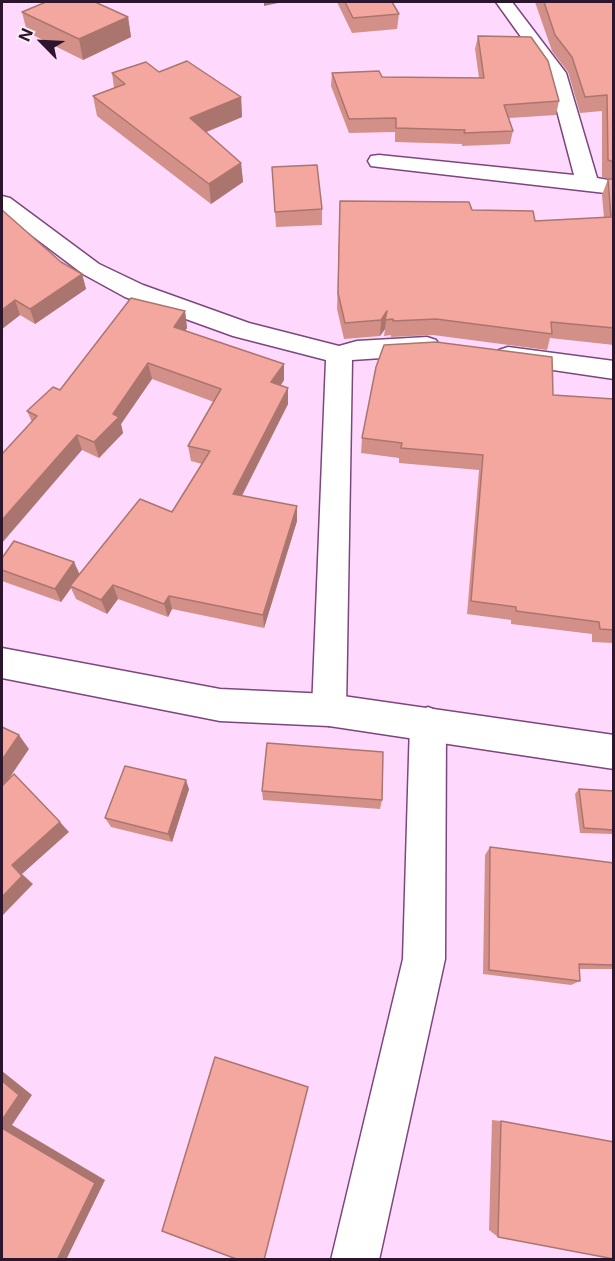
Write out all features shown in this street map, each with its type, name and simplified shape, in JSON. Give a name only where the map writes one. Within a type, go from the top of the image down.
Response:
[{"type":"street","points":[[504,2],[556,73],[578,157],[588,183]]},
{"type":"street","points":[[379,161],[588,183],[614,188]]},
{"type":"street","points":[[2,203],[91,269],[134,291],[242,330],[339,355],[357,350],[433,346],[456,349]]},
{"type":"street","points":[[490,354],[614,370]]},
{"type":"street","points":[[329,710],[339,355]]},
{"type":"street","points":[[2,663],[59,676],[220,705],[329,710],[614,752]]},
{"type":"street","points":[[355,1260],[424,959],[428,723]]},
{"type":"building","points":[[46,2],[95,2],[128,17],[79,39],[22,12]]},
{"type":"building","points":[[345,2],[392,2],[399,14],[353,18]]},
{"type":"building","points":[[544,2],[614,2],[614,162],[608,160],[607,95],[585,97],[572,57],[555,35]]},
{"type":"building","points":[[478,36],[531,37],[548,61],[559,101],[504,105],[513,131],[464,133],[465,130],[396,128],[396,118],[349,119],[332,73],[379,71],[382,77],[484,78]]},
{"type":"building","points":[[187,61],[241,97],[190,118],[241,163],[209,184],[93,96],[125,84],[112,73],[146,62],[159,72]]},
{"type":"building","points":[[317,165],[322,209],[275,212],[272,167]]},
{"type":"building","points":[[608,179],[614,179],[614,328],[551,322],[552,334],[436,319],[385,320],[387,311],[381,320],[345,323],[338,293],[340,201],[469,202],[472,210],[533,211],[535,221],[611,217]]},
{"type":"building","points":[[2,210],[61,262],[82,274],[30,309],[15,300],[2,310]]},
{"type":"building","points":[[131,298],[185,311],[174,327],[284,364],[271,382],[288,388],[233,494],[297,506],[263,615],[169,596],[164,604],[113,585],[101,600],[70,586],[140,499],[172,512],[210,451],[188,446],[221,389],[148,363],[113,414],[119,417],[94,442],[77,435],[2,520],[2,454],[37,416],[27,411],[53,387],[60,390]]},
{"type":"building","points":[[436,342],[552,357],[553,395],[614,399],[614,630],[600,629],[599,622],[516,611],[516,607],[471,601],[483,455],[401,448],[402,443],[362,438],[376,367],[384,345]]},
{"type":"building","points":[[14,541],[74,562],[55,589],[2,570],[2,558]]},
{"type":"building","points":[[2,727],[19,735],[2,760]]},
{"type":"building","points":[[267,743],[383,752],[382,800],[262,791]]},
{"type":"building","points":[[125,766],[186,780],[168,834],[105,818]]},
{"type":"building","points":[[14,774],[60,822],[12,865],[22,876],[2,897],[2,786]]},
{"type":"building","points":[[579,789],[614,791],[614,830],[584,828]]},
{"type":"building","points":[[490,847],[614,863],[614,965],[579,964],[580,981],[489,970]]},
{"type":"building","points":[[215,1057],[308,1087],[264,1260],[239,1260],[162,1231]]},
{"type":"building","points":[[2,1081],[19,1095],[2,1120]]},
{"type":"building","points":[[501,1121],[614,1142],[614,1259],[498,1237]]},
{"type":"building","points":[[2,1128],[95,1183],[57,1260],[2,1260]]}]
